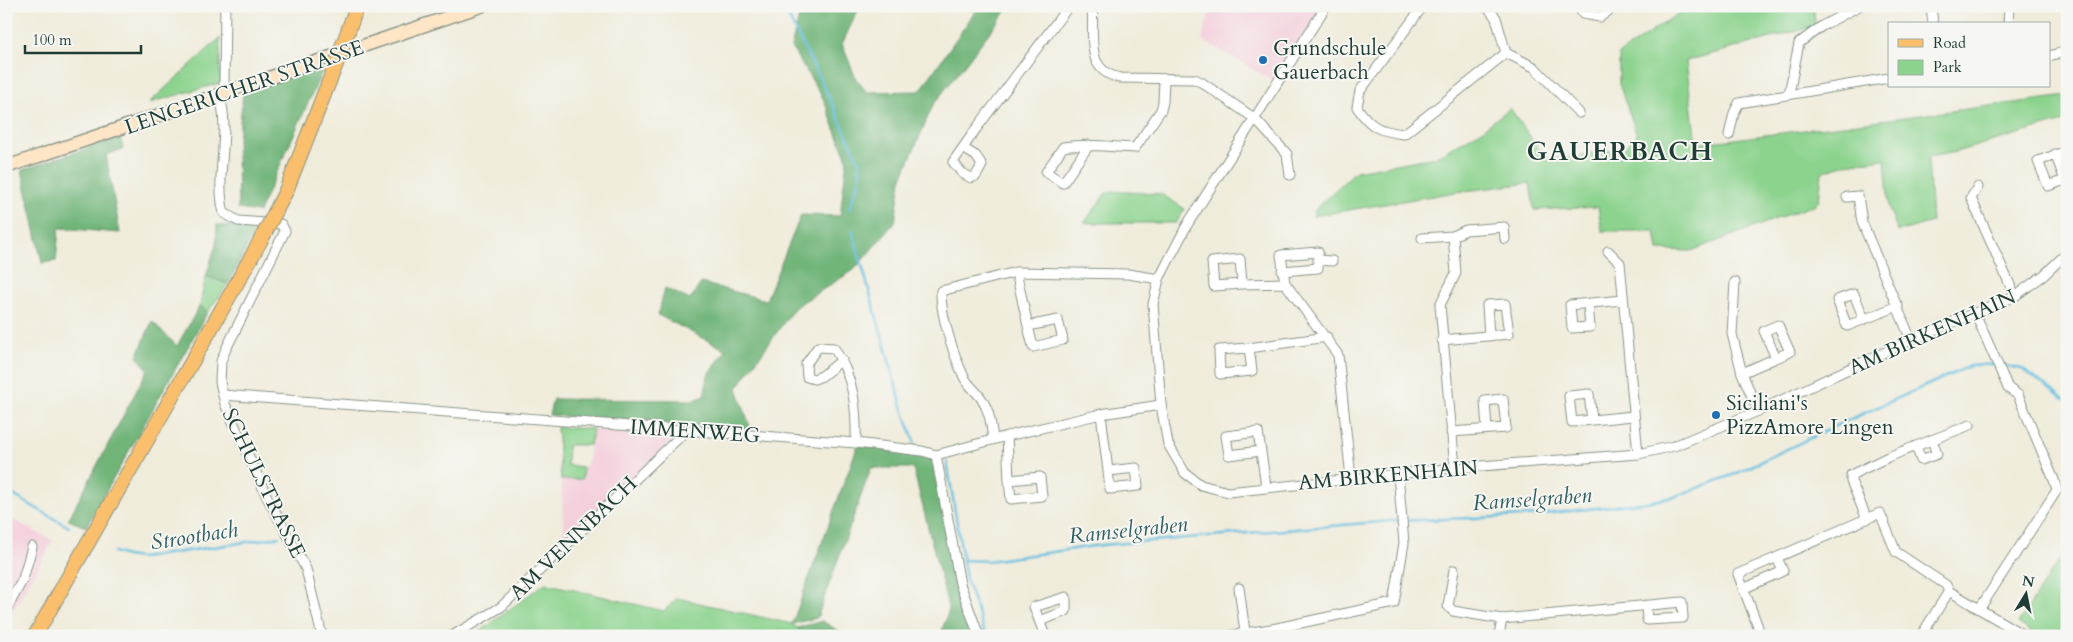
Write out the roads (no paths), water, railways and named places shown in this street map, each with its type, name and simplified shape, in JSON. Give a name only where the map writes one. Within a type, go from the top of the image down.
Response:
[{"type":"main road","points":[[35,636],[77,558],[191,365],[286,191],[357,6]]},
{"type":"main road","name":"LENGERICHER STRASSE","points":[[6,167],[481,6]]},
{"type":"street","name":"SCHULSTRASSE","points":[[225,6],[222,197],[224,213],[238,221],[281,224],[285,232],[226,349],[220,373],[222,395],[235,430],[267,497],[306,569],[322,636]]},
{"type":"street","points":[[963,148],[1068,7],[1072,6]]},
{"type":"street","points":[[1092,6],[1093,53],[1102,71],[1110,76],[1120,78],[1194,79],[1254,118],[1288,154],[1290,175]]},
{"type":"street","name":"AM BIRKENHAIN","points":[[1326,6],[1187,225],[1159,279],[1153,304],[1161,405],[1168,444],[1185,473],[1201,485],[1215,490],[1228,492],[1266,486],[1455,468],[1638,454],[1681,443],[1758,411],[1911,340],[2015,296],[2044,275],[2067,253]]},
{"type":"street","points":[[1423,6],[1360,91],[1358,107],[1367,122],[1383,132],[1404,134],[1506,53]]},
{"type":"street","points":[[1487,6],[1496,18],[1506,53],[1534,67],[1579,113]]},
{"type":"street","points":[[1578,6],[1583,14],[1600,17],[1615,6]]},
{"type":"street","points":[[1788,94],[1799,43],[1822,26],[1858,6]]},
{"type":"street","points":[[1931,6],[1933,22]]},
{"type":"street","points":[[2008,22],[2009,6]]},
{"type":"street","points":[[2050,56],[2067,51]]},
{"type":"street","points":[[1730,135],[1734,113],[1739,103],[1888,78]]},
{"type":"street","points":[[1089,145],[1063,183],[1046,172],[1063,147],[1089,145],[1135,148],[1161,110],[1164,79]]},
{"type":"street","points":[[2055,154],[2067,151]]},
{"type":"street","points":[[1978,187],[1971,198],[2015,296]]},
{"type":"street","points":[[1847,197],[1858,196],[1862,222],[1911,340]]},
{"type":"street","points":[[1422,238],[1453,236],[1466,230],[1504,227],[1505,239]]},
{"type":"street","points":[[1453,236],[1456,273],[1440,305],[1455,468]]},
{"type":"street","points":[[1608,251],[1620,263],[1638,454]]},
{"type":"street","points":[[1282,271],[1318,268],[1318,252],[1281,255],[1282,271],[1285,283],[1327,337],[1338,355],[1351,478]]},
{"type":"street","points":[[1318,260],[1332,261]]},
{"type":"street","points":[[993,439],[990,416],[982,400],[965,378],[949,332],[941,299],[941,290],[1016,272],[1128,274],[1159,279]]},
{"type":"street","points":[[1016,272],[1028,326]]},
{"type":"street","points":[[1735,282],[1732,334],[1742,373],[1758,411]]},
{"type":"street","points":[[1242,284],[1285,283]]},
{"type":"street","points":[[1588,303],[1623,300]]},
{"type":"street","points":[[1864,319],[1898,306]]},
{"type":"street","points":[[1975,313],[2008,388],[2018,395],[2057,490],[1980,608]]},
{"type":"street","points":[[1442,340],[1489,336]]},
{"type":"street","points":[[1249,348],[1327,337]]},
{"type":"street","points":[[1742,373],[1776,358]]},
{"type":"street","points":[[842,360],[846,365],[857,410],[856,443]]},
{"type":"street","name":"IMMENWEG","points":[[222,395],[856,443],[922,451],[936,455],[993,439],[1101,414],[1161,405]]},
{"type":"street","points":[[1101,414],[1108,471]]},
{"type":"street","points":[[1592,420],[1634,416]]},
{"type":"street","points":[[1867,519],[1851,481],[1851,475],[1916,446],[1970,425]]},
{"type":"street","points":[[1451,432],[1488,429]]},
{"type":"street","name":"AM VENNBACH","points":[[452,636],[501,607],[687,430]]},
{"type":"street","points":[[1007,436],[1009,480]]},
{"type":"street","points":[[1916,446],[1921,460],[1937,454],[1932,440]]},
{"type":"street","points":[[1261,451],[1266,486]]},
{"type":"street","points":[[936,455],[960,584],[979,636]]},
{"type":"street","points":[[1228,636],[1287,626],[1394,603],[1402,565],[1404,543],[1398,474]]},
{"type":"street","points":[[1758,627],[1738,574],[1880,513],[1896,552],[1946,585],[1949,591],[2025,636]]},
{"type":"street","points":[[6,610],[23,580],[32,547]]},
{"type":"street","points":[[1743,589],[1782,571],[1777,558]]},
{"type":"street","points":[[1454,570],[1448,606],[1453,611],[1502,619],[1646,606]]},
{"type":"street","points":[[1239,588],[1245,632]]},
{"type":"street","points":[[1921,636],[1949,591]]},
{"type":"street","points":[[1499,636],[1502,619]]},
{"type":"street","points":[[1040,621],[1045,636]]},
{"type":"waterway","points":[[786,6],[789,18],[859,161],[860,179],[849,209]]},
{"type":"waterway","points":[[852,230],[901,403],[915,444]]},
{"type":"waterway","name":"Ramselgraben","points":[[963,560],[988,561],[1102,545],[1391,521],[1528,516],[1674,497],[1735,474],[1833,427],[1970,366],[1994,364]]},
{"type":"waterway","name":"Ramselgraben","points":[[2001,365],[2022,369],[2067,401]]},
{"type":"waterway","points":[[947,462],[966,579],[986,636]]},
{"type":"waterway","name":"Strootbach","points":[[6,491],[69,527]]},
{"type":"waterway","name":"Strootbach","points":[[114,552],[141,558],[279,537]]},
{"type":"place","name":"Grundschule Gauerbach","points":[[1263,60]]},
{"type":"place","name":"Siciliani's PizzAmore Lingen","points":[[1716,415]]},
{"type":"district","name":"GAUERBACH","points":[[1620,151]]}]
